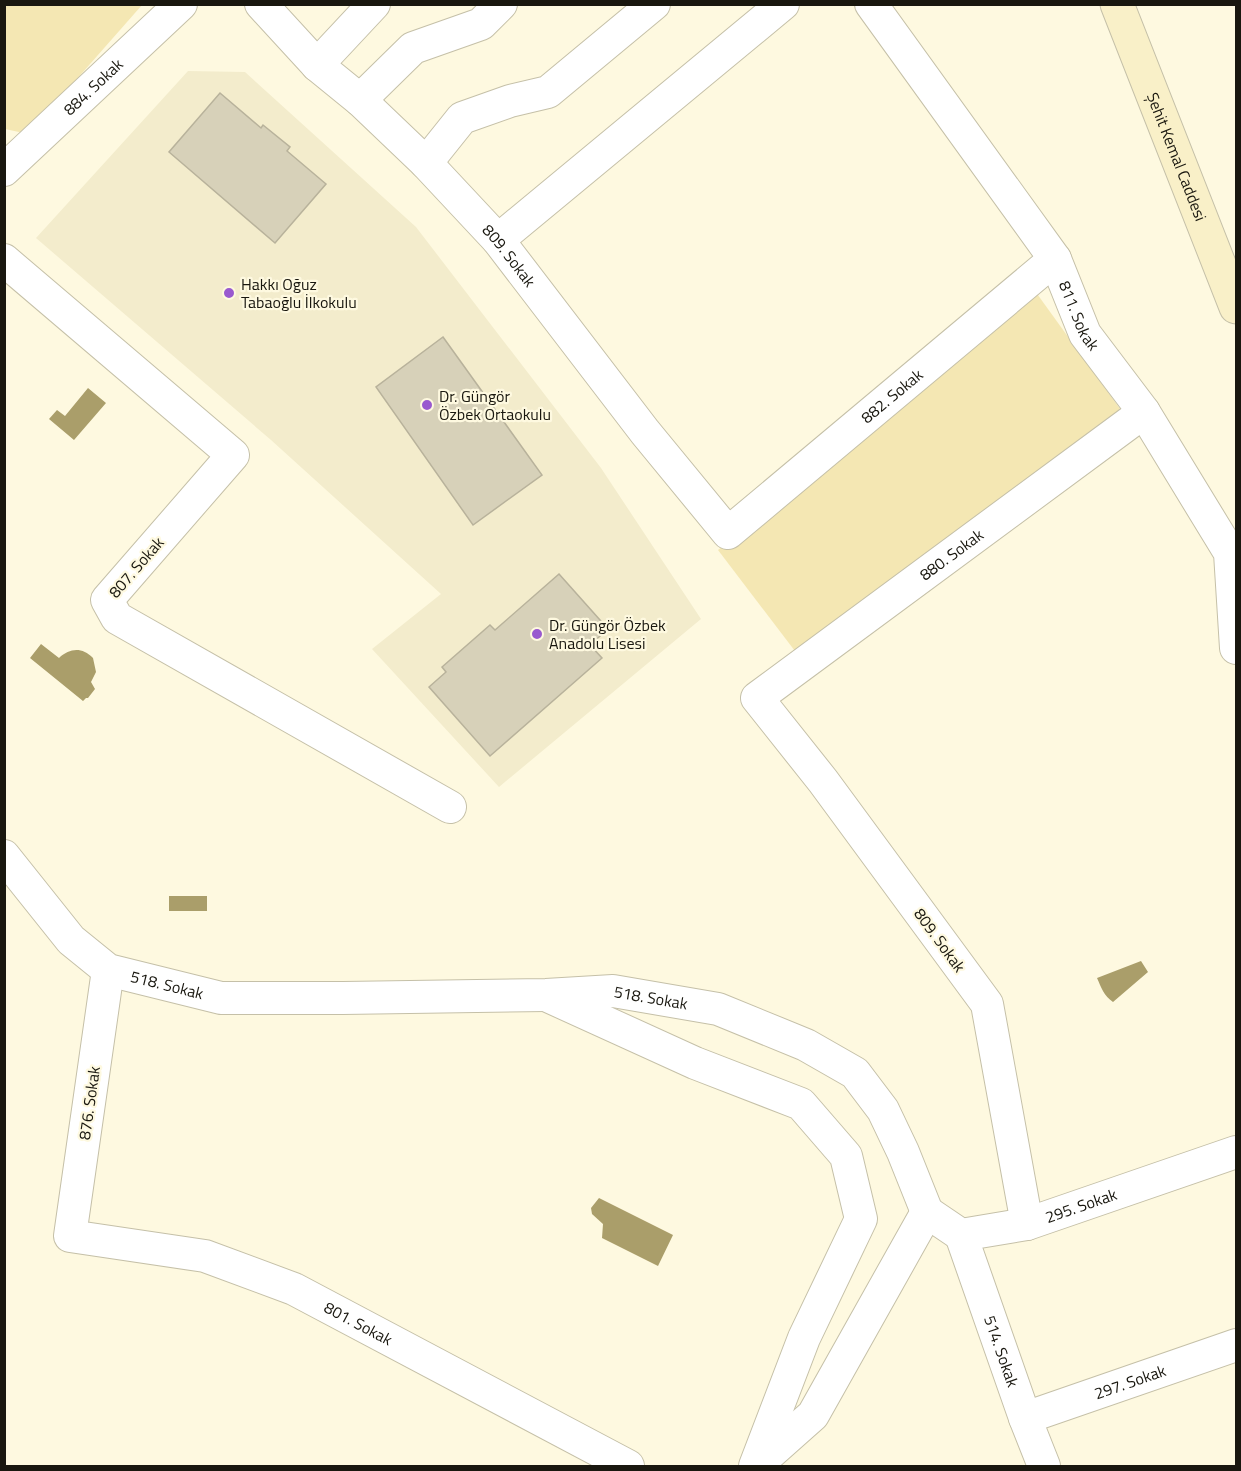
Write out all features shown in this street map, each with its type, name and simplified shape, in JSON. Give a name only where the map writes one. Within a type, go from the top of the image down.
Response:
[{"type":"main road","name":"Şehit Kemal Caddesi","points":[[1117,4],[1236,307]]},
{"type":"street","name":"884. Sokak","points":[[4,170],[181,4]]},
{"type":"street","name":"809. Sokak","points":[[261,4],[316,65],[360,100],[426,164],[498,240],[645,432],[728,533]]},
{"type":"street","points":[[316,65],[374,4]]},
{"type":"street","points":[[360,100],[413,48],[481,24],[501,4]]},
{"type":"street","points":[[426,164],[462,118],[510,101],[548,92],[654,4]]},
{"type":"street","points":[[498,240],[783,4]]},
{"type":"street","name":"811. Sokak","points":[[871,4],[1055,259],[1085,334],[1144,412],[1233,552],[1236,648]]},
{"type":"street","name":"882. Sokak","points":[[728,533],[1055,259]]},
{"type":"street","name":"807. Sokak","points":[[4,260],[233,455],[107,600],[117,618],[450,807]]},
{"type":"street","name":"880. Sokak","points":[[757,698],[1144,412]]},
{"type":"street","name":"809. Sokak","points":[[757,698],[823,781],[987,1004],[1027,1224]]},
{"type":"street","name":"518. Sokak","points":[[7,862],[71,940],[108,970],[221,998],[546,995],[614,991],[718,1009],[806,1046],[855,1073],[883,1110],[927,1212]]},
{"type":"street","name":"876. Sokak","points":[[70,1236],[108,970]]},
{"type":"street","points":[[546,995],[695,1063],[801,1104],[846,1156],[861,1219],[804,1338],[755,1466]]},
{"type":"street","name":"295. Sokak","points":[[961,1235],[1027,1224],[1236,1152]]},
{"type":"street","points":[[755,1466],[813,1415],[927,1212],[961,1235]]},
{"type":"street","name":"514. Sokak","points":[[961,1235],[1024,1418],[1044,1467]]},
{"type":"street","name":"801. Sokak","points":[[70,1236],[205,1256],[294,1289],[628,1467]]},
{"type":"street","name":"297. Sokak","points":[[1024,1418],[1236,1345]]},
{"type":"shaded area","points":[[4,5],[142,5],[31,131],[19,132],[5,129]]},
{"type":"shaded area","points":[[188,71],[245,72],[416,227],[601,468],[701,619],[499,787],[372,649],[441,594],[271,440],[36,238]]},
{"type":"shaded area","points":[[1035,291],[1123,413],[801,659],[718,550]]},
{"type":"shaded area","points":[[88,388],[106,403],[74,440],[49,419],[57,410],[65,416]]},
{"type":"shaded area","points":[[41,644],[59,658],[67,652],[76,650],[85,652],[93,658],[96,672],[91,682],[95,689],[88,698],[83,701],[30,658]]},
{"type":"shaded area","points":[[169,896],[207,896],[207,911],[169,911]]},
{"type":"shaded area","points":[[1141,961],[1148,972],[1113,1002],[1110,1000],[1097,978]]},
{"type":"shaded area","points":[[599,1198],[673,1235],[658,1266],[602,1238],[603,1224],[592,1214],[591,1208]]},
{"type":"building","name":"Hakkı Oğuz Tabaoğlu İlkokulu","points":[[220,93],[261,128],[263,125],[290,147],[287,151],[326,184],[275,243],[169,152]]},
{"type":"building","name":"Dr. Güngör Özbek Ortaokulu","points":[[443,337],[542,475],[473,525],[376,387]]},
{"type":"building","name":"Dr. Güngör Özbek Anadolu Lisesi","points":[[559,574],[608,629],[590,645],[602,658],[490,756],[429,687],[446,672],[442,667],[490,625],[495,630]]},
{"type":"place","name":"Hakkı Oğuz Tabaoğlu İlkokulu","points":[[229,293]]},
{"type":"place","name":"Dr. Güngör Özbek Ortaokulu","points":[[427,405]]},
{"type":"place","name":"Dr. Güngör Özbek Anadolu Lisesi","points":[[537,634]]}]
